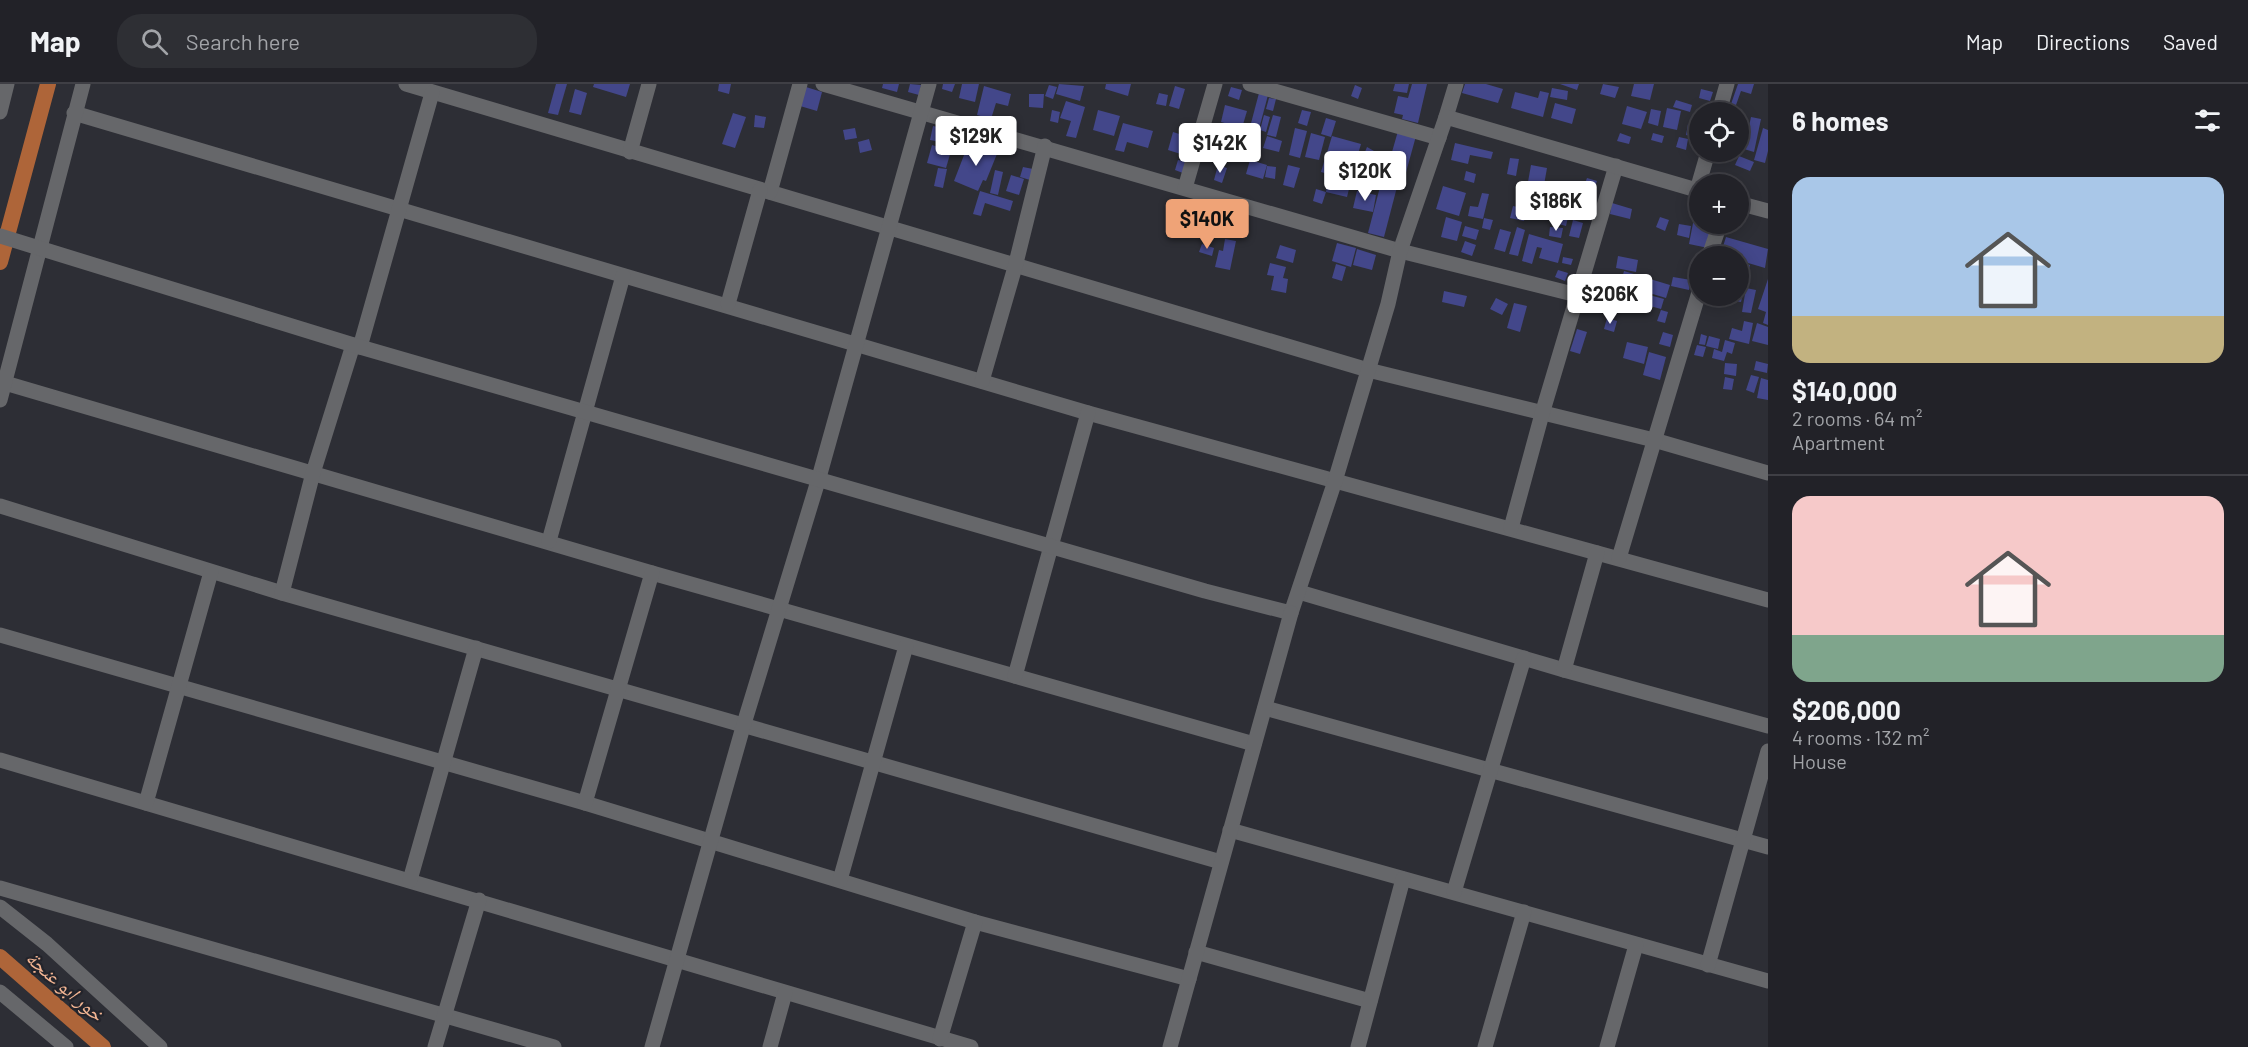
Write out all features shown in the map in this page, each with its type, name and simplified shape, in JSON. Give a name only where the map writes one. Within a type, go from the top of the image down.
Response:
[{"type":"street","points":[[0,112],[7,84]]},
{"type":"street","points":[[0,400],[35,247],[83,84]]},
{"type":"street","points":[[406,84],[1015,267],[1368,370],[1654,440],[1768,473]]},
{"type":"street","points":[[630,152],[649,84]]},
{"type":"street","points":[[728,304],[800,84]]},
{"type":"street","points":[[823,84],[1045,146],[1400,251],[1576,295]]},
{"type":"street","points":[[652,1047],[709,842],[818,481],[929,84]]},
{"type":"street","points":[[1185,188],[1215,84]]},
{"type":"street","points":[[1250,84],[1439,138]]},
{"type":"street","points":[[1170,1047],[1292,613],[1335,481],[1388,304],[1400,251],[1456,84]]},
{"type":"street","points":[[1722,102],[1727,84]]},
{"type":"street","points":[[282,593],[313,473],[357,346],[432,93]]},
{"type":"street","points":[[74,113],[623,276],[728,304],[1088,413],[1768,600]]},
{"type":"street","points":[[1446,117],[1689,187]]},
{"type":"street","points":[[982,381],[1015,267],[1045,146]]},
{"type":"street","points":[[1511,528],[1576,295],[1616,166]]},
{"type":"street","points":[[1749,206],[1768,211]]},
{"type":"street","points":[[0,236],[357,346],[818,481],[1205,591],[1292,613]]},
{"type":"street","points":[[549,541],[623,276]]},
{"type":"street","points":[[1619,558],[1695,306]]},
{"type":"street","points":[[5,383],[652,573],[1254,744]]},
{"type":"street","points":[[1015,676],[1088,413]]},
{"type":"street","points":[[0,506],[282,593],[743,727],[1221,862]]},
{"type":"street","points":[[1564,670],[1597,553]]},
{"type":"street","points":[[146,803],[211,572]]},
{"type":"street","points":[[585,803],[652,573]]},
{"type":"street","points":[[1299,592],[1564,670],[1768,726]]},
{"type":"street","points":[[0,635],[585,803],[975,922],[1189,979]]},
{"type":"street","points":[[840,880],[871,763],[906,646]]},
{"type":"street","points":[[410,880],[476,648]]},
{"type":"street","points":[[1454,892],[1524,658]]},
{"type":"street","points":[[1265,708],[1768,847]]},
{"type":"street","points":[[1708,965],[1768,751]]},
{"type":"street","points":[[0,760],[971,1047]]},
{"type":"street","points":[[1230,830],[1768,981]]},
{"type":"street","points":[[1358,1047],[1403,879]]},
{"type":"street","points":[[0,888],[554,1047]]},
{"type":"street","points":[[435,1047],[479,900]]},
{"type":"street","points":[[0,907],[47,944],[159,1047]]},
{"type":"street","points":[[1485,1047],[1524,912]]},
{"type":"street","points":[[940,1039],[975,922]]},
{"type":"street","points":[[1607,1047],[1636,945]]},
{"type":"street","points":[[1196,952],[1370,1001]]},
{"type":"street","points":[[0,992],[66,1047]]},
{"type":"street","points":[[770,1047],[785,993]]},
{"type":"building","points":[[556,84],[567,84],[558,115],[548,113]]},
{"type":"building","points":[[594,84],[630,84],[626,97],[593,87]]},
{"type":"building","points":[[719,84],[731,84],[729,94],[718,91]]},
{"type":"building","points":[[883,84],[899,84],[897,92],[882,88]]},
{"type":"building","points":[[910,84],[921,85],[919,95],[908,92]]},
{"type":"building","points":[[943,84],[955,84],[952,92],[942,89]]},
{"type":"building","points":[[962,84],[979,84],[975,102],[959,98]]},
{"type":"building","points":[[1059,84],[1084,86],[1080,101],[1056,94]]},
{"type":"building","points":[[1106,84],[1131,84],[1128,96],[1105,89]]},
{"type":"building","points":[[1395,84],[1409,84],[1407,93],[1393,91]]},
{"type":"building","points":[[1412,84],[1427,84],[1418,123],[1402,119],[1403,115],[1394,113],[1398,96],[1408,98]]},
{"type":"building","points":[[1465,84],[1486,84],[1503,89],[1498,103],[1462,93]]},
{"type":"building","points":[[1560,84],[1579,84],[1577,90]]},
{"type":"building","points":[[1603,84],[1619,87],[1615,98],[1600,94]]},
{"type":"building","points":[[1634,84],[1654,84],[1650,100],[1631,96]]},
{"type":"building","points":[[1738,84],[1754,84],[1751,94],[1741,91],[1737,102],[1732,102]]},
{"type":"building","points":[[1049,85],[1057,87],[1053,99],[1045,96]]},
{"type":"building","points":[[1355,85],[1362,88],[1358,99],[1351,96]]},
{"type":"building","points":[[984,86],[1011,94],[1008,106],[996,103],[991,119],[977,115]]},
{"type":"building","points":[[1175,86],[1185,89],[1179,109],[1169,106]]},
{"type":"building","points":[[806,87],[822,92],[817,111],[800,106]]},
{"type":"building","points":[[1231,87],[1242,90],[1239,100],[1228,96]]},
{"type":"building","points":[[1552,88],[1568,91],[1567,100],[1550,97]]},
{"type":"building","points":[[575,89],[587,93],[581,115],[569,112]]},
{"type":"building","points":[[1701,89],[1713,92],[1710,101],[1699,98]]},
{"type":"building","points":[[1540,91],[1549,93],[1543,117],[1511,108],[1515,92],[1538,98]]},
{"type":"building","points":[[1159,93],[1168,95],[1166,106],[1156,104]]},
{"type":"building","points":[[1259,93],[1268,95],[1259,129],[1250,127]]},
{"type":"building","points":[[1029,94],[1044,94],[1043,108],[1029,107]]},
{"type":"building","points":[[1269,98],[1276,99],[1273,111],[1266,109]]},
{"type":"building","points":[[1676,100],[1689,104],[1689,112],[1673,107]]},
{"type":"building","points":[[1066,101],[1085,107],[1076,138],[1066,136],[1071,121],[1060,118]]},
{"type":"building","points":[[1555,103],[1576,109],[1572,124],[1551,118]]},
{"type":"building","points":[[1225,105],[1247,111],[1242,128],[1221,122]]},
{"type":"building","points":[[1627,106],[1647,112],[1641,129],[1622,124]]},
{"type":"building","points":[[1667,108],[1681,111],[1677,130],[1663,127]]},
{"type":"building","points":[[1651,109],[1661,111],[1658,126],[1648,123]]},
{"type":"building","points":[[1052,110],[1060,112],[1058,123],[1050,121]]},
{"type":"building","points":[[1098,110],[1120,116],[1114,136],[1093,130]]},
{"type":"building","points":[[1302,110],[1311,112],[1307,126],[1298,123]]},
{"type":"building","points":[[733,113],[746,117],[735,148],[722,144]]},
{"type":"building","points":[[755,115],[766,117],[764,128],[754,127]]},
{"type":"building","points":[[1264,115],[1270,117],[1266,132],[1260,130]]},
{"type":"building","points":[[1273,115],[1281,117],[1276,137],[1267,135]]},
{"type":"building","points":[[1751,117],[1761,119],[1754,152],[1749,150]]},
{"type":"building","points":[[1326,118],[1336,121],[1331,137],[1321,134]]},
{"type":"building","points":[[1123,123],[1153,131],[1148,148],[1127,142],[1124,152],[1115,150]]},
{"type":"building","points":[[1688,124],[1689,136],[1686,135]]},
{"type":"building","points":[[933,126],[947,129],[944,143],[930,140]]},
{"type":"building","points":[[855,128],[857,138],[845,140],[843,130]]},
{"type":"building","points":[[1295,128],[1307,131],[1300,158],[1289,155]]},
{"type":"building","points":[[1763,128],[1768,130],[1768,151],[1765,163],[1754,160]]},
{"type":"building","points":[[1398,131],[1416,136],[1402,187],[1351,173],[1354,164],[1395,175],[1401,155],[1392,152]]},
{"type":"building","points":[[1173,132],[1192,138],[1187,156],[1168,150]]},
{"type":"building","points":[[1311,133],[1325,137],[1319,160],[1305,157]]},
{"type":"building","points":[[1620,133],[1631,137],[1629,144],[1617,141]]},
{"type":"building","points":[[1653,133],[1664,136],[1662,143],[1651,140]]},
{"type":"building","points":[[1267,136],[1282,141],[1279,152],[1263,148]]},
{"type":"building","points":[[1332,136],[1361,144],[1356,161],[1327,153]]},
{"type":"building","points":[[1679,137],[1688,139],[1686,150],[1676,147]]},
{"type":"building","points":[[869,139],[872,150],[860,153],[858,142]]},
{"type":"building","points":[[981,142],[999,149],[986,181],[983,180],[978,191],[954,181],[966,150],[977,154]]},
{"type":"building","points":[[1455,143],[1493,152],[1491,159],[1470,155],[1468,164],[1451,160]]},
{"type":"building","points":[[932,145],[951,151],[946,168],[927,163]]},
{"type":"building","points":[[1367,147],[1374,151],[1368,165],[1361,162]]},
{"type":"building","points":[[1326,155],[1353,163],[1348,180],[1321,172]]},
{"type":"building","points":[[1387,158],[1396,163],[1390,172],[1382,166]]},
{"type":"building","points":[[1510,158],[1519,159],[1516,176],[1507,174]]},
{"type":"building","points":[[1178,160],[1186,162],[1183,173],[1175,170]]},
{"type":"building","points":[[1250,160],[1267,165],[1263,179],[1246,174]]},
{"type":"building","points":[[1749,160],[1754,162],[1750,171],[1735,165],[1736,162],[1749,162]]},
{"type":"building","points":[[1218,165],[1227,168],[1222,183],[1214,180]]},
{"type":"building","points":[[1288,165],[1300,168],[1294,188],[1283,185]]},
{"type":"building","points":[[1531,165],[1547,168],[1544,185],[1528,182]]},
{"type":"building","points":[[1267,166],[1276,167],[1275,179],[1265,177]]},
{"type":"building","points":[[1023,167],[1033,169],[1030,180],[1020,177]]},
{"type":"building","points":[[938,168],[947,169],[943,188],[934,186]]},
{"type":"building","points":[[995,170],[1003,172],[998,195],[990,193]]},
{"type":"building","points":[[1466,171],[1476,174],[1474,183],[1464,180]]},
{"type":"building","points":[[1011,175],[1024,179],[1019,195],[1006,191]]},
{"type":"building","points":[[1587,178],[1597,181],[1591,198],[1581,194]]},
{"type":"building","points":[[1328,180],[1350,185],[1347,197],[1326,192]]},
{"type":"building","points":[[1381,183],[1397,187],[1384,237],[1368,233]]},
{"type":"building","points":[[1443,186],[1466,193],[1459,216],[1436,209]]},
{"type":"building","points":[[1533,187],[1541,189],[1540,199],[1531,197]]},
{"type":"building","points":[[1316,189],[1326,192],[1322,204],[1313,201]]},
{"type":"building","points":[[980,191],[1013,201],[1010,211],[985,203],[981,216],[973,214]]},
{"type":"building","points":[[1357,191],[1376,195],[1373,212],[1353,208]]},
{"type":"building","points":[[1482,193],[1489,194],[1483,219],[1468,216],[1470,206],[1478,207]]},
{"type":"building","points":[[1559,193],[1576,198],[1573,209],[1555,203]]},
{"type":"building","points":[[1198,203],[1228,210],[1224,223],[1195,216]]},
{"type":"building","points":[[1612,203],[1632,209],[1630,219],[1610,214]]},
{"type":"building","points":[[1513,206],[1527,209],[1524,221],[1510,218]]},
{"type":"building","points":[[1558,211],[1569,213],[1566,226],[1555,223]]},
{"type":"building","points":[[1446,217],[1462,222],[1457,241],[1441,237]]},
{"type":"building","points":[[1660,217],[1669,220],[1665,231],[1656,227]]},
{"type":"building","points":[[1484,218],[1493,220],[1490,230],[1482,228]]},
{"type":"building","points":[[1573,220],[1583,223],[1579,238],[1569,236]]},
{"type":"building","points":[[1679,224],[1689,226],[1689,238],[1677,235]]},
{"type":"building","points":[[1465,226],[1479,230],[1476,240],[1462,236]]},
{"type":"building","points":[[1517,227],[1525,230],[1518,256],[1509,254]]},
{"type":"building","points":[[1550,227],[1563,228],[1561,238],[1549,236]]},
{"type":"building","points":[[1500,229],[1511,232],[1505,252],[1494,249]]},
{"type":"building","points":[[1529,234],[1563,244],[1558,263],[1539,258],[1542,248],[1537,247],[1532,264],[1522,261]]},
{"type":"building","points":[[1691,234],[1711,234],[1708,246],[1689,244]]},
{"type":"building","points":[[1726,237],[1768,249],[1765,268],[1749,263],[1749,246],[1723,246]]},
{"type":"building","points":[[1225,239],[1236,241],[1230,270],[1215,267],[1219,250],[1223,251]]},
{"type":"building","points":[[1465,241],[1476,245],[1472,256],[1461,252]]},
{"type":"building","points":[[1337,243],[1356,248],[1351,267],[1332,261]]},
{"type":"building","points":[[1202,244],[1214,248],[1212,256],[1199,252]]},
{"type":"building","points":[[1280,245],[1296,250],[1293,263],[1276,258]]},
{"type":"building","points":[[1357,249],[1376,255],[1372,270],[1353,265]]},
{"type":"building","points":[[1618,256],[1638,260],[1636,272],[1616,268]]},
{"type":"building","points":[[1563,257],[1573,259],[1571,265],[1562,263]]},
{"type":"building","points":[[1270,263],[1286,267],[1283,278],[1288,279],[1286,293],[1271,290],[1274,276],[1267,275]]},
{"type":"building","points":[[1336,264],[1346,267],[1342,281],[1332,278]]},
{"type":"building","points":[[1558,270],[1568,273],[1565,281],[1555,277]]},
{"type":"building","points":[[1624,271],[1634,274],[1630,285],[1621,282]]},
{"type":"building","points":[[1673,277],[1689,280],[1689,290],[1671,286]]},
{"type":"building","points":[[1650,279],[1670,285],[1666,298],[1646,292]]},
{"type":"building","points":[[1768,279],[1768,325],[1763,323],[1766,312],[1758,309]]},
{"type":"building","points":[[1749,289],[1756,290],[1751,313],[1742,312],[1743,306],[1749,306]]},
{"type":"building","points":[[1614,290],[1624,291],[1622,302],[1612,301]]},
{"type":"building","points":[[1444,291],[1467,296],[1464,307],[1442,302]]},
{"type":"building","points":[[1642,293],[1664,299],[1661,309],[1639,303]]},
{"type":"building","points":[[1496,298],[1508,304],[1502,315],[1490,309]]},
{"type":"building","points":[[1514,303],[1527,306],[1520,332],[1507,328]]},
{"type":"building","points":[[1661,310],[1668,312],[1665,323],[1657,321]]},
{"type":"building","points":[[1607,318],[1617,321],[1614,332],[1604,329]]},
{"type":"building","points":[[1744,321],[1753,323],[1749,344],[1729,339],[1732,328],[1742,331]]},
{"type":"building","points":[[1757,323],[1768,327],[1768,345],[1752,341]]},
{"type":"building","points":[[1577,329],[1587,332],[1580,354],[1570,351]]},
{"type":"building","points":[[1663,332],[1673,335],[1670,347],[1659,344]]},
{"type":"building","points":[[1701,334],[1707,336],[1705,345],[1699,344]]},
{"type":"building","points":[[1709,336],[1720,339],[1718,349],[1706,346]]},
{"type":"building","points":[[1725,340],[1735,343],[1732,354],[1727,352],[1724,361],[1712,358],[1714,349],[1722,352]]},
{"type":"building","points":[[1627,342],[1648,347],[1644,364],[1623,358]]},
{"type":"building","points":[[1697,345],[1706,347],[1703,357],[1694,355]]},
{"type":"building","points":[[1649,352],[1666,357],[1660,380],[1643,375]]},
{"type":"building","points":[[1756,361],[1768,364],[1767,373],[1754,370]]},
{"type":"building","points":[[1725,363],[1737,364],[1736,376],[1724,374]]},
{"type":"building","points":[[1751,375],[1759,377],[1754,393],[1746,390]]},
{"type":"building","points":[[1725,377],[1734,379],[1732,390],[1723,389]]},
{"type":"building","points":[[1761,378],[1768,380],[1768,400],[1757,398]]},
{"type":"waterway","name":"خور ابو عنجة","points":[[0,262],[48,84]]},
{"type":"waterway","name":"خور ابو عنجة","points":[[0,957],[103,1047]]}]
